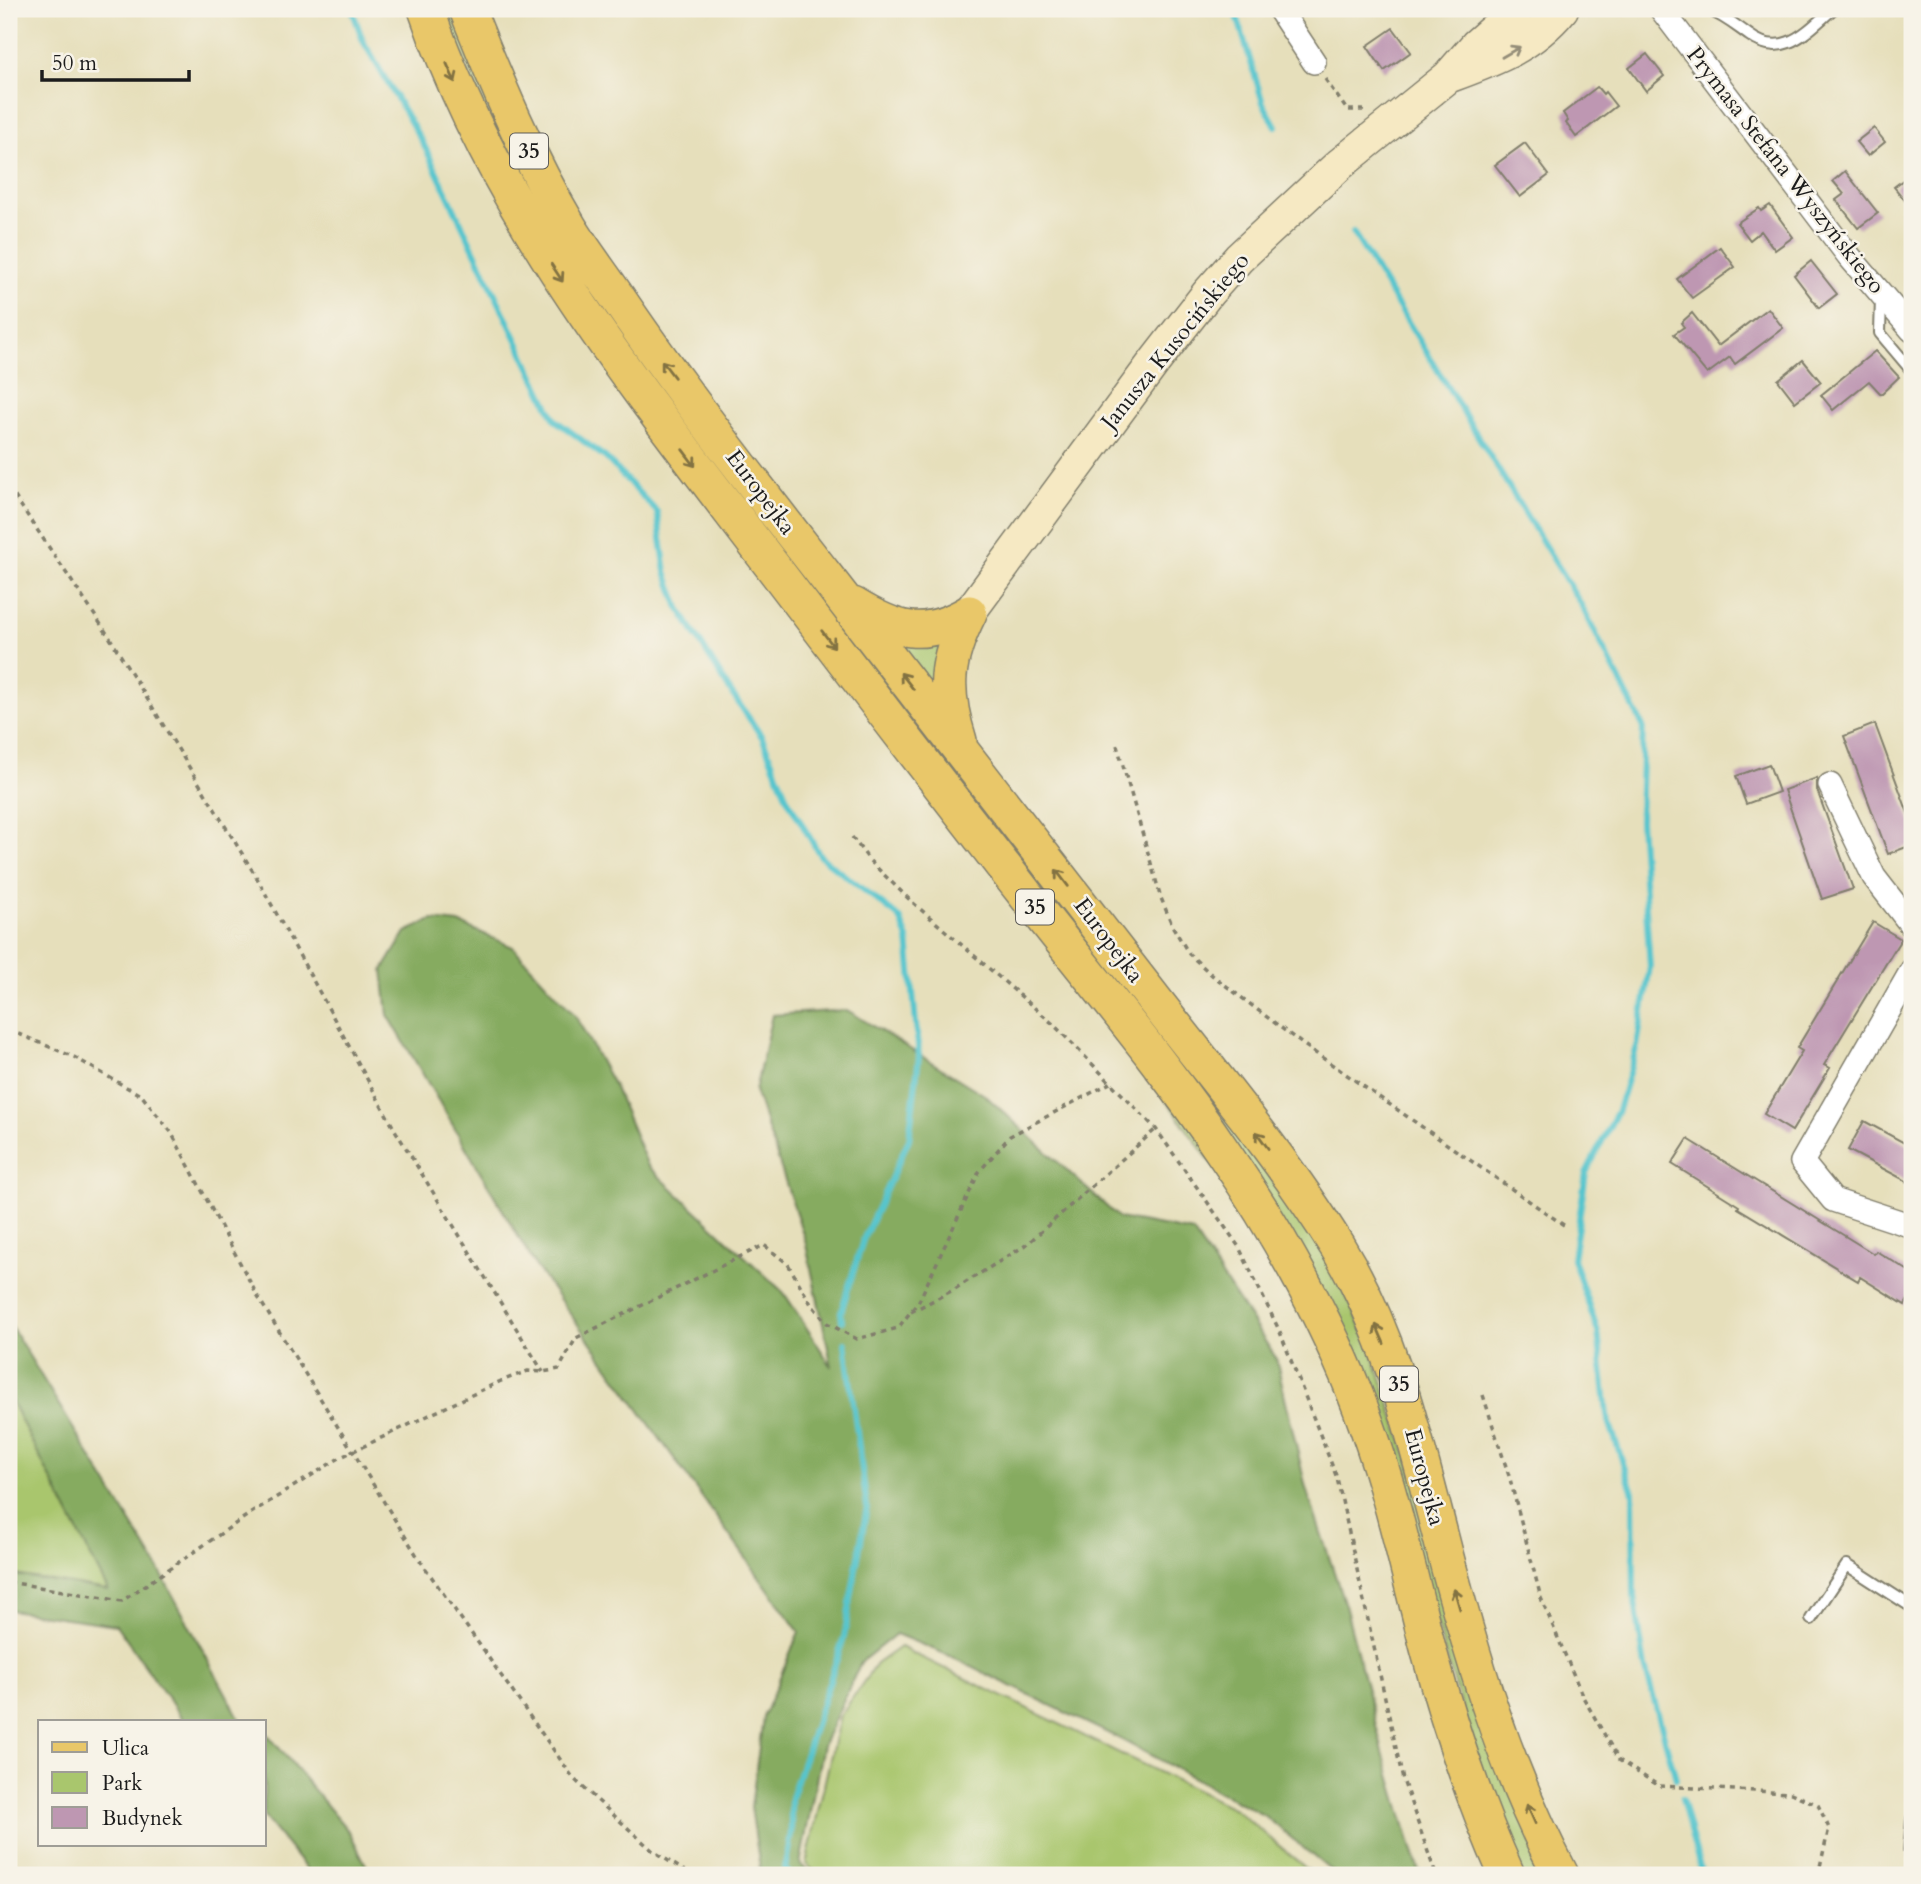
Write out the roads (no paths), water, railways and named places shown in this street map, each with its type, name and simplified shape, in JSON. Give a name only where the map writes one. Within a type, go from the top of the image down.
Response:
[{"type":"main road","name":"Europejka","points":[[426,9],[440,49],[473,124],[516,206],[557,275],[674,439],[1178,1090],[1226,1156],[1261,1212],[1324,1325],[1345,1368],[1368,1427],[1403,1545],[1447,1714],[1485,1826],[1507,1875]]},
{"type":"main road","name":"Europejka","points":[[467,9],[509,114],[570,228],[646,339],[843,599],[1230,1096],[1339,1249],[1375,1321],[1404,1398],[1457,1599],[1496,1728],[1526,1803],[1561,1875]]},
{"type":"main road","points":[[843,599],[886,623],[919,631],[949,624],[969,613]]},
{"type":"main road","points":[[964,754],[951,714],[948,671],[952,652],[969,613]]},
{"type":"street","points":[[1279,9],[1314,62]]},
{"type":"street","name":"Janusza Kusocińskiego","points":[[969,613],[1152,365],[1239,258],[1339,165],[1448,77],[1476,45],[1517,9]]},
{"type":"street","name":"Janusza Kusocińskiego","points":[[1448,77],[1494,61],[1512,51],[1547,27],[1562,9]]},
{"type":"street","name":"Prymasa Stefana Wyszyńskiego","points":[[1666,10],[1848,255],[1912,330]]},
{"type":"street","points":[[1830,785],[1874,877],[1912,926]]},
{"type":"street","points":[[1912,970],[1802,1162],[1833,1200],[1912,1226]]},
{"type":"lane","points":[[1707,9],[1733,22],[1752,37],[1774,46],[1798,38],[1833,9]]},
{"type":"lane","points":[[1881,293],[1880,333],[1912,371]]},
{"type":"lane","points":[[1811,1619],[1847,1565],[1912,1607]]},
{"type":"lane","points":[[1912,1819],[1909,1850],[1912,1858]]},
{"type":"waterway","points":[[352,9],[363,41],[424,145],[555,420],[606,458],[657,512],[666,572],[679,608],[762,737],[787,798],[821,857],[900,918],[908,939],[919,1056],[909,1139],[863,1240],[841,1312],[842,1321]]},
{"type":"waterway","points":[[1235,9],[1263,103],[1276,126]]},
{"type":"waterway","points":[[1353,232],[1580,603],[1643,726],[1640,821],[1650,967],[1637,1046],[1618,1110],[1586,1173],[1573,1259],[1598,1332],[1607,1415],[1633,1493],[1634,1596],[1645,1667],[1676,1779]]},
{"type":"waterway","points":[[791,1875],[785,1869],[791,1833],[791,1798],[844,1637],[867,1507],[845,1343]]},
{"type":"waterway","points":[[1682,1799],[1702,1875]]}]
